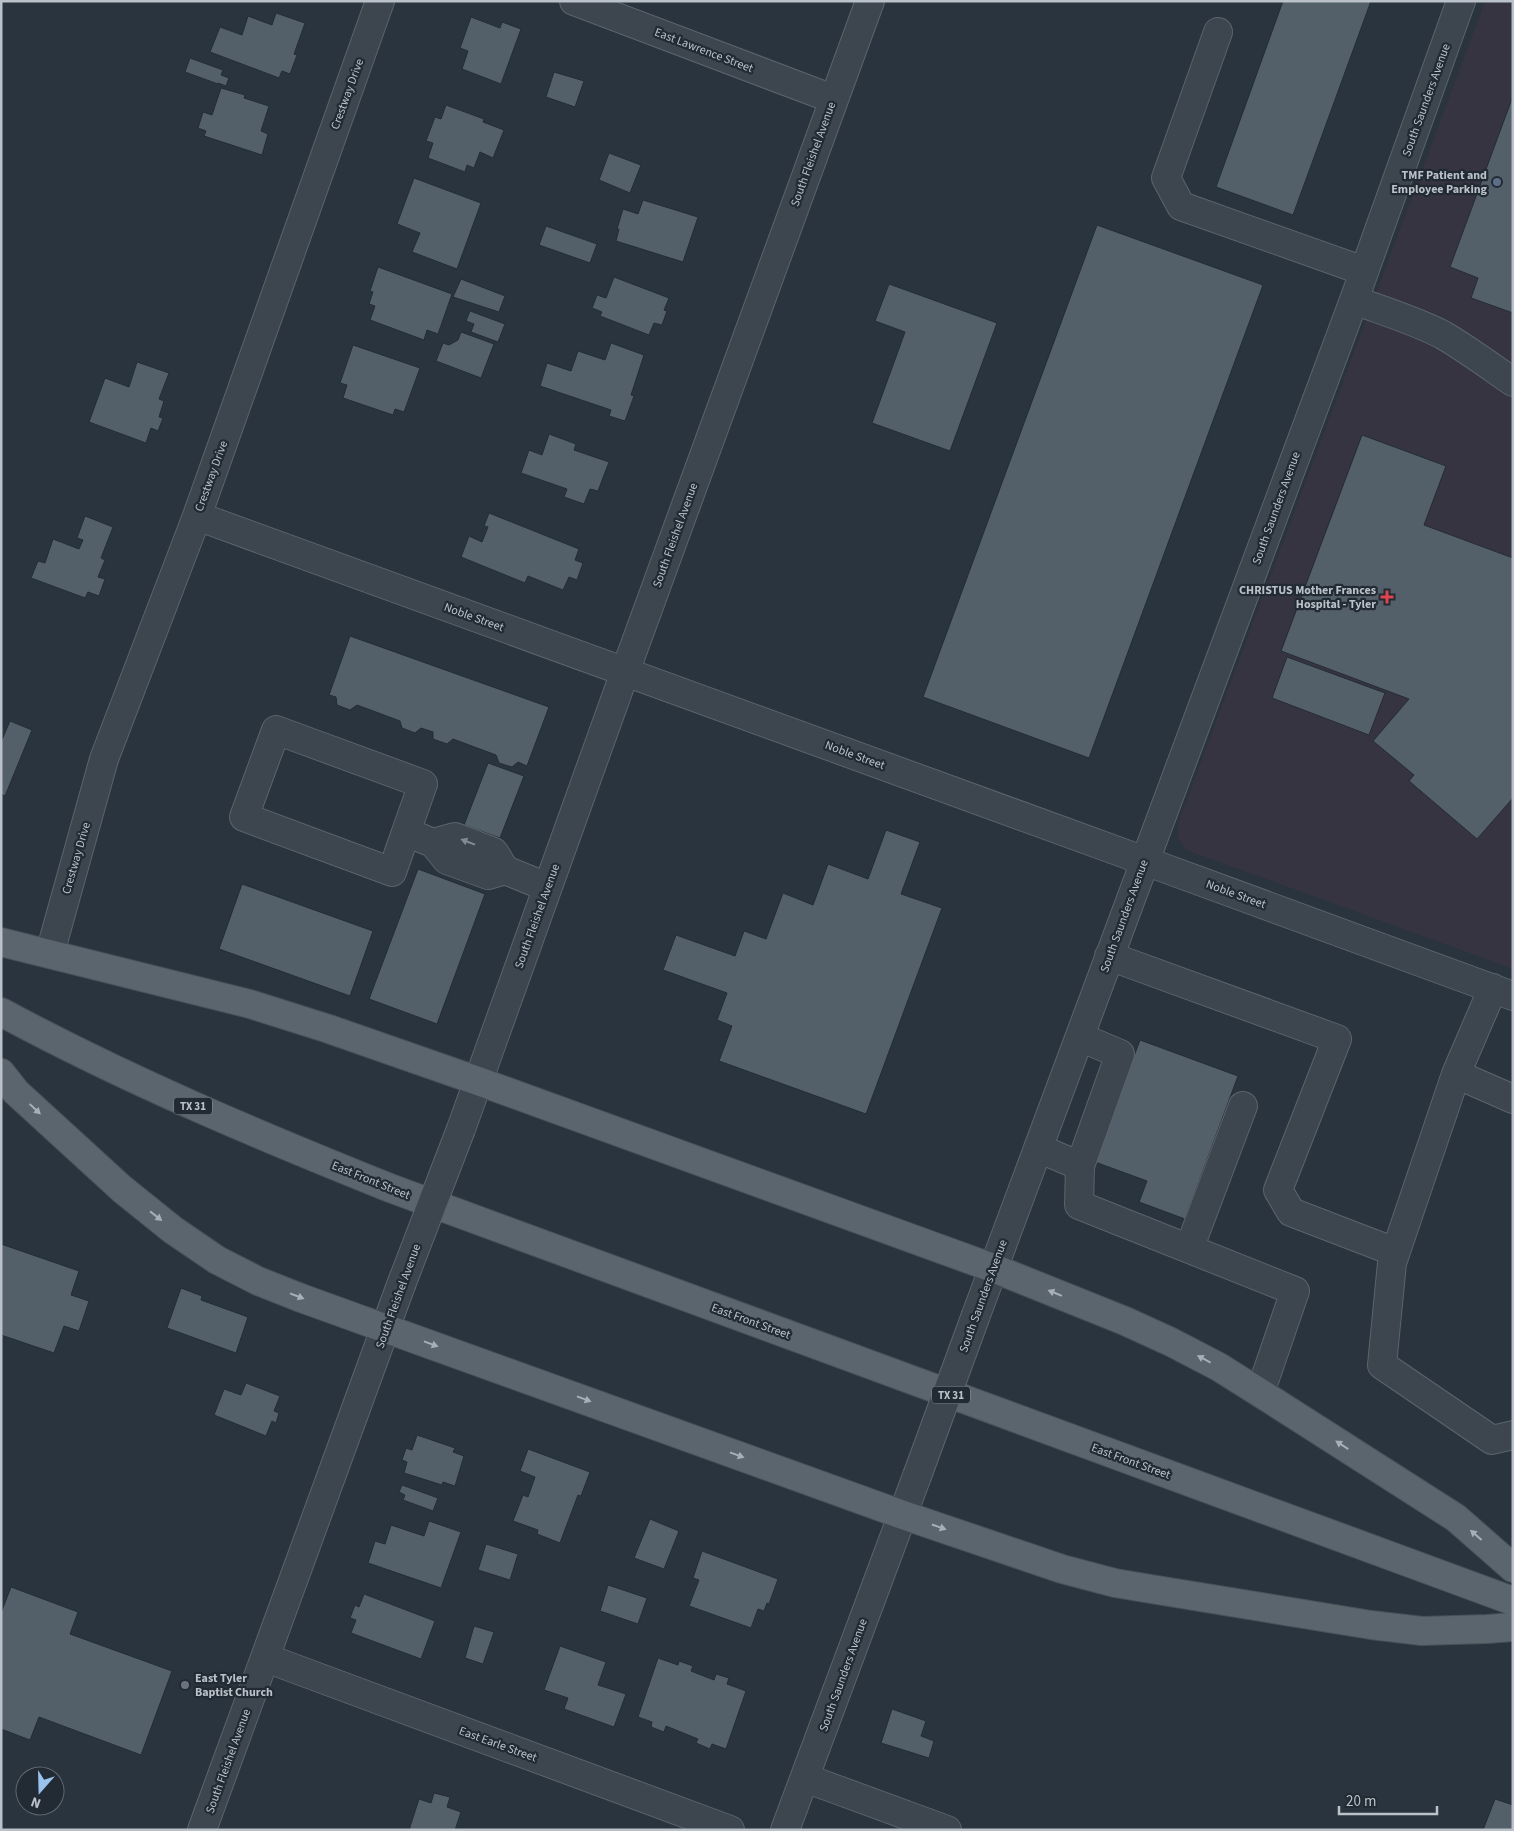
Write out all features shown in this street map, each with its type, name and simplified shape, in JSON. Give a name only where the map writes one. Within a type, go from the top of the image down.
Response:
[{"type":"main road","points":[[1,942],[250,1004],[329,1029],[478,1081],[993,1268],[1125,1321],[1172,1342],[1219,1367],[1260,1393],[1456,1518],[1513,1568]]},
{"type":"main road","name":"East Front Street","points":[[1,1012],[56,1042],[161,1092],[263,1137],[390,1188],[1513,1601]]},
{"type":"main road","points":[[1,1074],[16,1092],[122,1189],[173,1230],[217,1260],[267,1284],[385,1328],[903,1515],[1062,1569],[1115,1583],[1371,1625],[1422,1630],[1513,1627]]},
{"type":"street","name":"Crestway Drive","points":[[50,953],[104,759],[197,516],[380,1]]},
{"type":"street","name":"East Lawrence Street","points":[[574,1],[833,99]]},
{"type":"street","name":"South Fleishel Avenue","points":[[202,1830],[385,1328],[461,1129],[547,887],[870,1]]},
{"type":"street","name":"South Saunders Avenue","points":[[785,1830],[1354,300],[1461,1]]},
{"type":"street","points":[[1218,32],[1166,178],[1181,206],[1364,271]]},
{"type":"street","points":[[1354,300],[1418,323],[1441,334],[1464,347],[1513,382]]},
{"type":"street","name":"Noble Street","points":[[197,516],[1507,993]]},
{"type":"street","points":[[276,730],[423,784],[406,832],[392,872],[244,817],[276,730]]},
{"type":"street","points":[[406,832],[433,843],[455,837],[494,852],[505,870],[547,887]]},
{"type":"street","points":[[1109,956],[1337,1039],[1278,1190],[1291,1212],[1396,1252]]},
{"type":"street","points":[[1507,993],[1456,1074],[1392,1263],[1382,1365],[1492,1440],[1513,1436]]},
{"type":"street","points":[[1080,1036],[1120,1054],[1080,1166],[1079,1205],[1295,1291],[1260,1393]]},
{"type":"street","points":[[1456,1074],[1513,1099]]},
{"type":"street","points":[[1189,1249],[1243,1106]]},
{"type":"street","points":[[1038,1148],[1080,1166]]},
{"type":"street","name":"East Earle Street","points":[[266,1658],[730,1830]]},
{"type":"street","points":[[805,1778],[947,1830]]},
{"type":"shaded area","name":"CHRISTUS Mother Frances Hospital - Tyler","points":[[1485,1],[1513,1],[1513,969],[1186,850],[1178,837],[1178,823]]},
{"type":"building","points":[[1283,1],[1371,1],[1293,215],[1216,187]]},
{"type":"building","points":[[276,13],[305,23],[294,54],[297,55],[290,74],[282,71],[279,78],[210,52],[220,27],[242,35],[248,16],[272,25]]},
{"type":"building","points":[[471,17],[500,28],[502,22],[521,29],[501,84],[462,69],[468,51],[460,48]]},
{"type":"building","points":[[190,58],[223,70],[221,75],[229,78],[226,86],[185,72]]},
{"type":"building","points":[[554,72],[584,81],[575,107],[546,97]]},
{"type":"building","points":[[221,88],[245,95],[244,98],[269,106],[261,131],[268,134],[262,155],[204,136],[206,131],[198,128],[203,112],[212,115]]},
{"type":"building","name":"TMF Patient and Employee Parking","points":[[1513,96],[1513,313],[1471,298],[1478,278],[1450,267]]},
{"type":"building","points":[[446,105],[484,119],[483,122],[504,130],[493,158],[480,152],[474,168],[467,165],[465,172],[428,158],[433,143],[426,141],[435,117],[441,119]]},
{"type":"building","points":[[609,153],[641,165],[630,193],[599,180]]},
{"type":"building","points":[[414,178],[481,203],[457,269],[412,252],[420,233],[397,224]]},
{"type":"building","points":[[643,200],[698,217],[683,262],[616,241],[619,229],[617,229],[623,209],[638,214]]},
{"type":"building","points":[[1097,225],[1263,285],[1089,758],[923,697]]},
{"type":"building","points":[[546,226],[597,244],[590,263],[539,245]]},
{"type":"building","points":[[378,267],[452,294],[438,334],[427,330],[424,340],[370,320],[375,306],[369,304],[373,292],[370,291]]},
{"type":"building","points":[[614,277],[669,298],[664,310],[667,311],[662,325],[654,323],[649,335],[600,316],[602,312],[592,308],[597,295],[606,298]]},
{"type":"building","points":[[461,279],[505,296],[499,312],[453,297]]},
{"type":"building","points":[[889,284],[997,323],[950,451],[872,423],[905,332],[875,321]]},
{"type":"building","points":[[470,311],[505,324],[498,342],[471,332],[474,324],[466,321]]},
{"type":"building","points":[[461,332],[494,344],[481,378],[436,361],[443,343],[449,345],[458,340]]},
{"type":"building","points":[[611,343],[644,355],[631,395],[634,396],[625,421],[609,416],[611,410],[540,386],[547,363],[571,371],[578,351],[605,360]]},
{"type":"building","points":[[353,345],[420,368],[404,412],[395,409],[393,415],[343,398],[347,385],[340,383]]},
{"type":"building","points":[[137,362],[169,373],[159,399],[164,401],[159,417],[163,418],[158,431],[151,428],[146,443],[89,422],[105,378],[129,387]]},
{"type":"building","points":[[549,434],[576,444],[574,450],[609,462],[598,491],[590,489],[584,504],[564,497],[567,489],[521,473],[529,450],[542,455]]},
{"type":"building","points":[[1362,435],[1446,466],[1424,525],[1513,558],[1513,798],[1477,839],[1409,781],[1414,775],[1373,741],[1409,699],[1281,651]]},
{"type":"building","points":[[489,513],[579,549],[575,560],[583,563],[577,580],[569,577],[563,590],[528,576],[525,583],[461,557],[469,536],[482,542],[488,527],[484,526]]},
{"type":"building","points":[[85,516],[113,527],[101,558],[105,560],[98,577],[105,579],[99,596],[88,592],[85,598],[31,578],[38,561],[45,563],[53,539],[79,549],[83,540],[77,538]]},
{"type":"building","points":[[350,636],[549,707],[527,766],[518,762],[512,767],[499,763],[496,755],[453,739],[447,744],[433,739],[433,732],[421,728],[415,733],[402,728],[400,721],[357,705],[350,710],[337,705],[336,697],[329,695]]},
{"type":"building","points":[[1287,657],[1385,693],[1369,735],[1272,698]]},
{"type":"building","points":[[10,721],[32,730],[5,796],[1,794],[1,742]]},
{"type":"building","points":[[488,763],[524,776],[500,838],[464,825]]},
{"type":"building","points":[[886,830],[920,842],[901,894],[942,908],[866,1114],[719,1061],[732,1026],[717,1020],[727,993],[663,970],[676,935],[735,956],[744,931],[766,939],[783,893],[813,905],[828,864],[868,879]]},
{"type":"building","points":[[418,869],[485,894],[437,1024],[369,999]]},
{"type":"building","points":[[242,884],[373,931],[350,996],[219,949]]},
{"type":"building","points":[[1140,1040],[1238,1076],[1185,1219],[1139,1202],[1147,1181],[1095,1162]]},
{"type":"building","points":[[1,1244],[79,1271],[71,1295],[89,1301],[79,1331],[64,1326],[54,1353],[1,1335]]},
{"type":"building","points":[[181,1288],[202,1296],[201,1300],[248,1317],[236,1353],[167,1328]]},
{"type":"building","points":[[246,1383],[280,1396],[274,1411],[279,1413],[276,1423],[272,1421],[266,1436],[214,1415],[224,1389],[241,1395]]},
{"type":"building","points":[[417,1435],[455,1448],[453,1452],[464,1456],[455,1486],[443,1482],[442,1485],[404,1473],[407,1462],[402,1460],[406,1448],[412,1450]]},
{"type":"building","points":[[528,1449],[590,1472],[581,1496],[578,1495],[560,1543],[537,1534],[538,1530],[513,1521],[523,1495],[528,1497],[535,1477],[520,1471]]},
{"type":"building","points":[[402,1485],[438,1498],[433,1511],[403,1500],[405,1495],[399,1492]]},
{"type":"building","points":[[650,1519],[679,1531],[664,1569],[634,1558]]},
{"type":"building","points":[[429,1521],[461,1532],[441,1588],[368,1563],[375,1541],[385,1544],[391,1525],[424,1536]]},
{"type":"building","points":[[486,1544],[518,1554],[510,1580],[478,1570]]},
{"type":"building","points":[[702,1551],[778,1579],[769,1604],[767,1603],[764,1611],[758,1609],[751,1628],[689,1606],[699,1580],[693,1578]]},
{"type":"building","points":[[608,1585],[647,1598],[638,1624],[600,1611]]},
{"type":"building","points":[[11,1587],[78,1612],[70,1634],[172,1671],[141,1755],[39,1717],[30,1740],[1,1729],[1,1613]]},
{"type":"building","points":[[364,1594],[435,1621],[421,1659],[351,1633],[356,1620],[350,1618],[355,1605],[359,1607]]},
{"type":"building","points":[[474,1626],[494,1632],[483,1664],[465,1658]]},
{"type":"building","points":[[560,1646],[606,1662],[598,1685],[626,1694],[614,1727],[564,1709],[568,1698],[544,1690]]},
{"type":"building","points":[[658,1658],[678,1665],[679,1661],[693,1666],[691,1671],[714,1680],[716,1674],[729,1678],[727,1684],[746,1691],[726,1749],[712,1744],[710,1749],[696,1743],[698,1739],[666,1726],[664,1732],[651,1727],[652,1722],[638,1717]]},
{"type":"building","points":[[892,1709],[926,1721],[921,1736],[934,1741],[929,1758],[881,1743]]},
{"type":"building","points":[[434,1793],[450,1797],[447,1807],[461,1812],[455,1830],[409,1830],[419,1799],[431,1803]]},
{"type":"building","points":[[1495,1799],[1513,1805],[1513,1830],[1483,1830]]},
{"type":"place","name":"TMF Patient and Employee Parking","points":[[1497,182]]},
{"type":"place","name":"CHRISTUS Mother Frances Hospital - Tyler","points":[[1387,597]]},
{"type":"place","name":"East Tyler Baptist Church","points":[[185,1685]]}]
